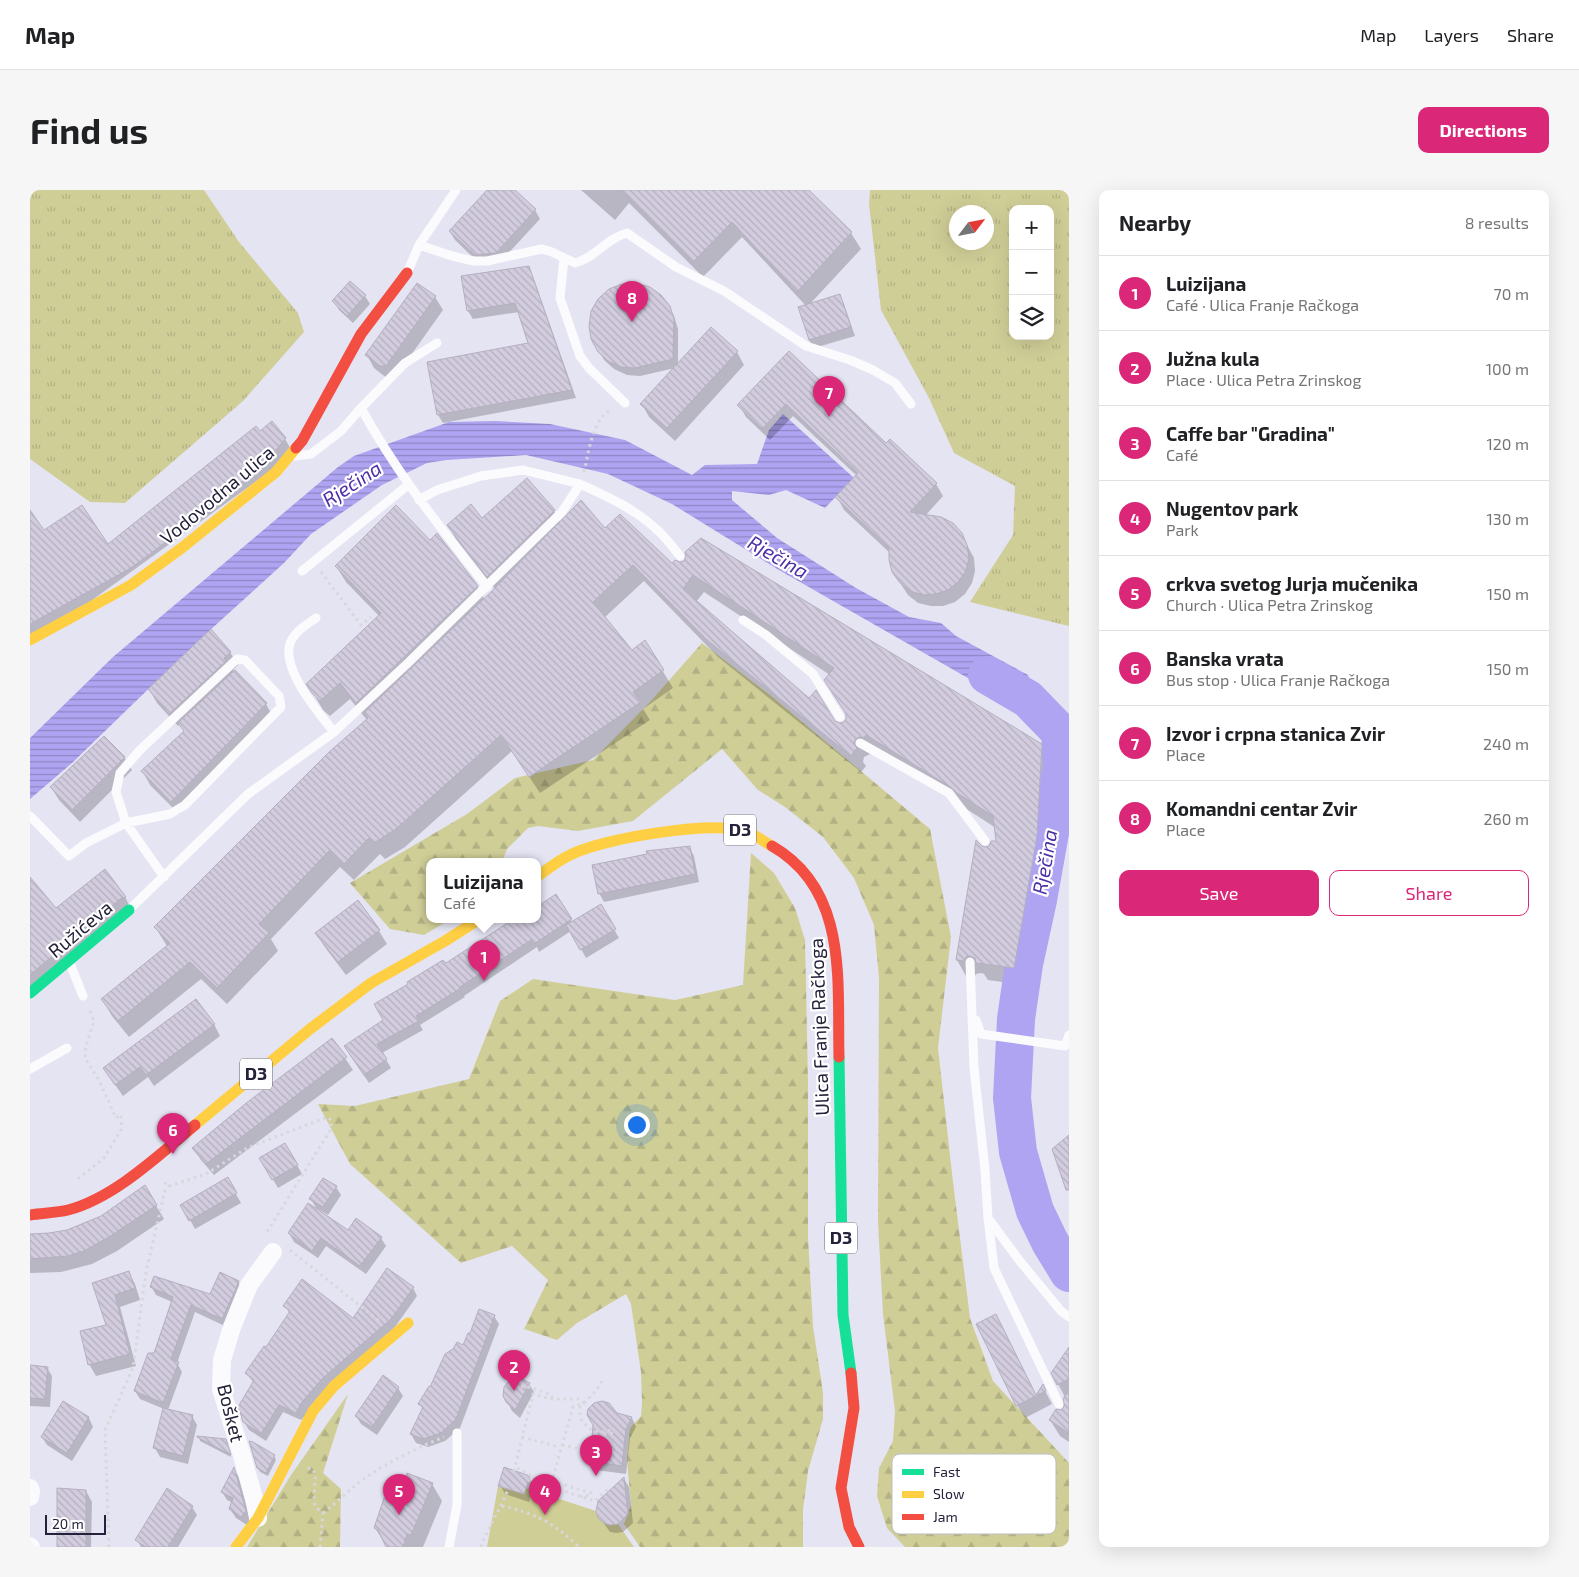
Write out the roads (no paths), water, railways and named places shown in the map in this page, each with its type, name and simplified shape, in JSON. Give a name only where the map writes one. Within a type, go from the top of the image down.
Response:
[{"type":"main road","name":"Vodovodna ulica","points":[[30,640],[131,585],[190,542],[276,472],[302,441],[362,334],[407,273]]},
{"type":"main road","name":"Ulica Franje Račkoga","points":[[541,874],[570,856],[604,843],[648,834],[711,828],[744,831],[774,846],[796,863],[815,888],[827,910],[832,924],[837,958],[843,1306],[854,1395],[854,1417],[842,1475],[842,1488],[846,1516],[851,1532],[859,1547]]},
{"type":"main road","name":"Ružićeva","points":[[30,994],[129,910]]},
{"type":"main road","name":"D3","points":[[30,1215],[68,1210],[99,1198],[148,1164],[310,1029],[371,983],[473,923]]},
{"type":"main road","points":[[236,1547],[258,1518],[313,1411],[334,1386],[408,1323]]},
{"type":"street","name":"Bošket","points":[[258,1518],[255,1502],[221,1389],[222,1360],[232,1327],[250,1285],[277,1245]]},
{"type":"street","points":[[30,1488],[30,1497]]},
{"type":"lane","points":[[407,273],[419,245],[456,190]]},
{"type":"lane","points":[[419,245],[474,262],[542,249],[575,263],[585,261],[617,235],[627,233],[676,267],[724,291],[806,346],[850,360],[873,370],[895,383],[911,404]]},
{"type":"lane","points":[[564,258],[560,298],[580,356],[625,403]]},
{"type":"lane","points":[[290,457],[311,454],[341,431],[405,363],[437,342]]},
{"type":"lane","points":[[361,408],[408,485],[487,588]]},
{"type":"lane","points":[[419,500],[437,490],[481,476],[523,470],[580,484],[604,495],[636,513],[655,528],[680,556]]},
{"type":"lane","points":[[129,910],[248,794],[334,732],[487,588],[562,512],[580,484]]},
{"type":"lane","points":[[302,571],[408,485]]},
{"type":"lane","points":[[316,618],[293,636],[289,649],[291,665],[299,686],[334,732]]},
{"type":"lane","points":[[743,620],[766,635],[813,674],[840,717]]},
{"type":"lane","points":[[30,816],[69,856],[86,843],[126,823],[170,814],[185,805],[281,707],[279,696],[246,660],[237,659],[140,750],[120,773],[116,792],[126,823],[164,877]]},
{"type":"lane","points":[[860,743],[949,793],[986,841]]},
{"type":"lane","points":[[69,960],[83,996]]},
{"type":"lane","points":[[970,962],[974,1068],[986,1170],[988,1218],[994,1268],[1059,1404]]},
{"type":"lane","points":[[972,1010],[980,1034],[1065,1046],[1069,1035]]},
{"type":"lane","points":[[30,1069],[67,1048]]},
{"type":"lane","points":[[988,1218],[1018,1260],[1061,1311],[1069,1316]]},
{"type":"lane","points":[[450,1547],[456,1511],[457,1433]]},
{"type":"water","name":"Rječina","points":[[783,414],[854,478],[825,508],[786,490],[769,495],[732,491],[732,500],[777,538],[856,588],[909,617],[941,623],[956,636],[1028,675],[1035,692],[1027,712],[779,570],[672,504],[608,474],[526,455],[447,460],[427,463],[382,485],[311,534],[284,563],[198,641],[72,763],[30,799],[30,738],[113,657],[338,467],[354,456],[449,422],[495,421],[550,424],[625,440],[692,475],[705,465],[757,464],[769,430]]},
{"type":"waterway","name":"Rječina","points":[[987,675],[1028,699],[1060,732],[1062,765],[1038,900],[1024,964],[1016,1019],[1012,1098],[1018,1152],[1035,1211],[1050,1242],[1069,1273]]},
{"type":"place","name":"Komandni centar Zvir","points":[[632,322]]},
{"type":"place","name":"Izvor i crpna stanica Zvir","points":[[829,417]]},
{"type":"place","name":"Luizijana","points":[[484,981]]},
{"type":"place","name":"Banska vrata","points":[[173,1154]]},
{"type":"place","name":"Južna kula","points":[[514,1391]]},
{"type":"place","name":"Caffe bar \"Gradina\"","points":[[596,1476]]},
{"type":"place","name":"crkva svetog Jurja mučenika","points":[[399,1515]]},
{"type":"place","name":"Nugentov park","points":[[545,1515]]}]
